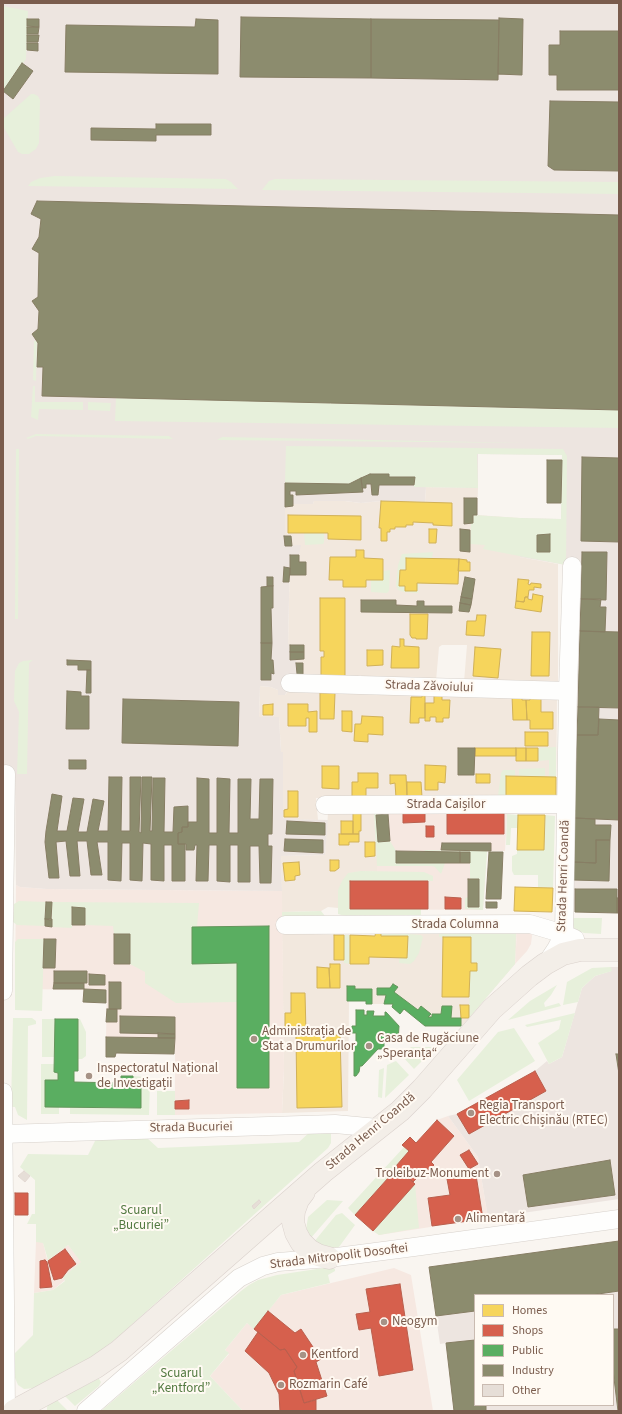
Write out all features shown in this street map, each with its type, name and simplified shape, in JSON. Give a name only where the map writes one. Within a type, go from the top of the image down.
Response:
[{"type":"main road","points":[[545,964],[563,954],[580,950],[595,950]]},
{"type":"main road","name":"Strada Columna","points":[[595,950],[619,950]]},
{"type":"main road","name":"Strada Henri Coandă","points":[[14,1411],[96,1367],[119,1351],[311,1183],[400,1111],[422,1089],[492,1009],[512,990],[545,964]]},
{"type":"main road","points":[[311,1183],[298,1200],[294,1211],[293,1222],[296,1233],[308,1250],[329,1258]]},
{"type":"street","name":"Strada Henri Coandă","points":[[545,964],[556,949],[564,934],[568,691],[572,566]]},
{"type":"street","name":"Strada Zăvoiului","points":[[290,683],[568,691]]},
{"type":"street","points":[[3,991],[6,774]]},
{"type":"street","name":"Strada Caișilor","points":[[325,805],[566,804]]},
{"type":"street","name":"Strada Columna","points":[[285,925],[530,924],[564,934],[595,950]]},
{"type":"street","points":[[3,1092],[6,1411]]},
{"type":"street","name":"Strada Bucuriei","points":[[3,1134],[335,1124],[378,1128]]},
{"type":"street","name":"Strada Mitropolit Dosoftei","points":[[86,1411],[239,1278],[263,1266],[278,1262],[329,1258],[619,1219]]},
{"type":"shaded area","points":[[3,3],[619,3],[619,913],[572,912],[581,566],[566,565],[520,557],[520,518],[561,519],[562,455],[478,454],[478,488],[426,487],[425,502],[381,501],[361,503],[345,501],[314,501],[313,504],[293,504],[293,506],[285,507],[285,546],[301,545],[299,555],[290,555],[288,644],[290,645],[290,659],[296,659],[297,674],[285,695],[278,695],[278,690],[271,687],[260,686],[259,717],[279,717],[281,752],[283,752],[283,819],[328,820],[325,855],[281,856],[282,891],[47,889],[20,887],[16,885],[15,774],[3,774]]},
{"type":"shaded area","points":[[426,487],[478,488],[477,515],[520,518],[520,557],[558,564],[558,683],[464,682],[467,645],[442,645],[439,647],[436,681],[365,678],[360,675],[356,677],[303,677],[303,674],[297,674],[296,660],[290,645],[288,645],[290,555],[285,546],[285,507],[293,504],[313,504],[314,501],[345,501],[361,503],[381,501],[425,502]]},
{"type":"shaded area","points":[[260,686],[271,687],[278,690],[278,695],[285,695],[288,691],[557,696],[556,797],[316,798],[318,820],[283,819],[283,752],[281,752],[279,717],[259,717]]},
{"type":"shaded area","points":[[374,812],[377,872],[360,871],[338,890],[338,908],[328,907],[321,911],[282,912],[281,856],[325,855],[328,813]]},
{"type":"shaded area","points":[[507,812],[505,851],[487,851],[483,910],[350,909],[338,890],[348,873],[360,871],[377,872],[374,814]]},
{"type":"shaded area","name":"Administrația de Stat a Drumurilor","points":[[16,885],[20,887],[47,889],[282,891],[284,1068],[282,1113],[175,1115],[175,1038],[106,1037],[107,990],[15,989]]},
{"type":"shaded area","points":[[408,931],[517,931],[515,964],[462,1026],[425,1026],[404,1010],[400,1014],[392,1007],[393,1004],[366,1004],[366,1001],[349,1001],[348,1111],[282,1113],[284,1068],[282,933],[375,936]]},
{"type":"shaded area","points":[[517,931],[531,932],[532,936],[531,944],[527,951],[515,964]]},
{"type":"shaded area","points":[[611,967],[619,967],[619,1199],[488,1218],[478,1157],[448,1116],[457,1114],[535,1071],[547,1061],[549,1064],[562,1057],[582,988],[595,976],[611,971]]},
{"type":"shaded area","points":[[448,1116],[478,1157],[488,1218],[379,1235],[355,1215],[397,1168],[396,1166],[408,1151],[402,1145],[410,1137],[416,1143],[437,1120]]},
{"type":"shaded area","points":[[619,1241],[619,1411],[454,1411],[446,1343],[440,1344],[429,1267]]},
{"type":"shaded area","points":[[36,1242],[43,1242],[47,1259],[68,1245],[82,1262],[64,1277],[65,1280],[53,1290],[34,1293]]},
{"type":"shaded area","name":"Kentford","points":[[394,1268],[411,1275],[433,1411],[243,1411],[210,1376],[229,1354],[225,1350],[247,1323],[254,1328],[281,1295]]},
{"type":"green space","points":[[3,6],[28,11],[26,59],[3,91]]},
{"type":"green space","points":[[31,94],[38,96],[40,100],[39,143],[36,149],[29,154],[22,154],[18,152],[3,126],[3,119]]},
{"type":"green space","points":[[55,176],[226,179],[238,189],[28,186],[31,182],[40,178]]},
{"type":"green space","points":[[275,179],[619,182],[619,194],[262,190],[269,181]]},
{"type":"green space","points":[[34,341],[37,341],[36,381],[33,380]]},
{"type":"green space","points":[[33,386],[35,386],[35,402],[83,402],[83,410],[39,409],[38,420],[31,417]]},
{"type":"green space","points":[[116,398],[619,410],[619,428],[115,421]]},
{"type":"green space","points":[[88,402],[111,403],[110,411],[88,410]]},
{"type":"green space","points":[[36,434],[169,436],[173,439],[36,436],[28,439],[26,438]]},
{"type":"green space","points":[[222,437],[528,443],[217,440]]},
{"type":"green space","points":[[286,446],[563,449],[567,456],[566,565],[483,549],[485,545],[470,544],[473,515],[561,519],[562,455],[477,454],[478,488],[414,487],[414,477],[389,477],[389,474],[370,474],[349,484],[285,483]]},
{"type":"green space","points":[[16,449],[19,449],[18,619],[15,619]]},
{"type":"green space","points":[[304,533],[324,533],[323,544],[305,545]]},
{"type":"green space","points":[[433,552],[432,558],[407,558],[406,570],[400,571],[399,586],[405,586],[405,591],[416,591],[417,583],[419,583],[418,593],[398,590],[396,585],[398,565],[402,554]]},
{"type":"green space","points":[[390,570],[389,591],[387,593],[371,592],[371,580],[383,580],[383,571]]},
{"type":"green space","points":[[33,660],[29,663],[27,774],[17,774],[19,712],[14,701],[15,671],[19,663]]},
{"type":"green space","points":[[556,747],[556,777],[549,777],[549,760],[538,761],[538,748]]},
{"type":"green space","points":[[545,768],[545,777],[519,776],[519,769]]},
{"type":"green space","points":[[503,770],[515,770],[515,776],[506,776],[506,796],[498,796],[501,773]]},
{"type":"green space","points":[[374,814],[387,814],[390,841],[396,851],[396,863],[445,863],[441,874],[435,867],[432,866],[377,866]]},
{"type":"green space","points":[[507,814],[518,815],[518,828],[511,828],[510,845],[506,845]]},
{"type":"green space","points":[[545,815],[555,816],[553,888],[538,887],[538,875],[514,875],[512,871],[512,856],[517,854],[517,850],[544,850]]},
{"type":"green space","points":[[425,850],[487,851],[483,910],[465,909],[465,898],[468,897],[468,907],[479,907],[479,879],[470,879],[470,852],[424,852]]},
{"type":"green space","points":[[360,871],[424,872],[433,876],[433,881],[350,881],[350,908],[421,909],[421,919],[345,916],[338,914],[338,890],[342,881],[348,873]]},
{"type":"green space","points":[[19,901],[46,902],[45,926],[17,925],[13,922],[14,904]]},
{"type":"green space","points":[[52,902],[199,903],[197,927],[192,927],[192,963],[237,963],[237,1002],[176,1003],[145,983],[145,972],[130,964],[130,934],[114,934],[113,926],[85,925],[85,908],[72,908],[72,928],[52,927]]},
{"type":"green space","points":[[321,911],[325,916],[325,921],[282,921],[282,912]]},
{"type":"green space","points":[[571,918],[602,918],[601,934],[584,933],[579,931],[574,928]]},
{"type":"green space","points":[[439,931],[516,931],[515,964],[469,1018],[470,971],[477,971],[471,963],[471,937],[439,937]]},
{"type":"green space","points":[[381,932],[421,935],[423,937],[419,953],[414,961],[410,964],[399,963],[399,958],[407,958],[408,936],[381,936]]},
{"type":"green space","points":[[344,935],[350,935],[350,964],[344,963]]},
{"type":"green space","points":[[18,939],[44,939],[42,1011],[15,1010],[15,942]]},
{"type":"green space","points":[[611,967],[612,971],[595,976],[582,988],[578,1002],[563,1005],[567,982],[592,968]]},
{"type":"green space","points":[[557,985],[544,1003],[545,1007],[559,1003],[561,1006],[508,1020],[530,1001]]},
{"type":"green space","points":[[575,1013],[562,1057],[549,1064],[538,1043],[559,1029],[561,1020],[527,1027],[525,1025]]},
{"type":"green space","points":[[13,1018],[32,1018],[36,1021],[36,1024],[28,1026],[27,1120],[18,1115],[15,1107],[11,1107]]},
{"type":"green space","points":[[42,1019],[55,1019],[54,1057],[42,1057]]},
{"type":"green space","points":[[78,1019],[80,1019],[86,1032],[86,1056],[82,1059],[78,1059]]},
{"type":"green space","points":[[514,1028],[535,1061],[469,1101],[457,1080],[498,1032]]},
{"type":"green space","points":[[411,1047],[436,1047],[414,1069],[402,1056]]},
{"type":"green space","points":[[396,1061],[409,1075],[385,1098],[387,1065]]},
{"type":"green space","points":[[41,1064],[54,1064],[54,1072],[58,1073],[58,1080],[45,1080],[45,1107],[59,1107],[59,1114],[41,1114]]},
{"type":"green space","points":[[384,1068],[382,1098],[378,1097],[379,1070]]},
{"type":"green space","points":[[133,1076],[146,1077],[150,1081],[149,1115],[70,1114],[70,1108],[141,1108],[141,1084],[133,1084]]},
{"type":"green space","points":[[157,1091],[175,1091],[175,1115],[157,1115]]},
{"type":"green space","name":"Scuarul „Bucuriei”","points":[[312,1130],[331,1133],[331,1143],[328,1148],[118,1337],[97,1354],[35,1388],[24,1389],[18,1385],[15,1378],[14,1354],[33,1335],[34,1293],[53,1290],[65,1281],[63,1277],[81,1262],[68,1245],[48,1260],[43,1243],[36,1242],[36,1224],[27,1224],[32,1214],[35,1214],[35,1180],[20,1167],[28,1154],[88,1155],[96,1139],[147,1138],[158,1148],[299,1142]]},
{"type":"green space","points":[[404,1147],[409,1151],[396,1166],[397,1168],[355,1215],[348,1208]]},
{"type":"green space","points":[[415,1184],[419,1228],[379,1235],[373,1231]]},
{"type":"green space","points":[[327,1200],[343,1201],[310,1239],[306,1230],[308,1217]]},
{"type":"green space","points":[[342,1213],[355,1225],[339,1247],[331,1248],[313,1243],[336,1215]]},
{"type":"green space","name":"Scuarul „Kentford”","points":[[330,1267],[335,1269],[335,1271],[328,1275],[330,1283],[281,1295],[254,1329],[247,1323],[225,1350],[229,1353],[210,1376],[243,1411],[101,1411],[249,1285],[258,1280],[277,1275]]},
{"type":"green space","points":[[98,1379],[101,1382],[99,1386],[75,1406],[65,1396]]},
{"type":"green space","points":[[57,1400],[68,1411],[47,1410],[48,1405]]},
{"type":"building: Homes","points":[[381,501],[452,503],[452,526],[413,522],[413,525],[390,529],[390,532],[387,532],[387,541],[381,541],[381,528],[379,528]]},
{"type":"building: Homes","points":[[288,515],[361,516],[361,540],[328,539],[328,533],[288,533]]},
{"type":"building: Homes","points":[[429,529],[437,529],[436,543],[429,543]]},
{"type":"building: Homes","points":[[356,550],[364,550],[364,558],[383,559],[383,580],[366,580],[366,587],[343,587],[343,580],[329,580],[330,557],[356,557]]},
{"type":"building: Homes","points":[[406,558],[459,559],[458,584],[417,583],[417,591],[405,591],[405,586],[399,586],[400,570],[406,570]]},
{"type":"building: Homes","points":[[459,559],[470,562],[470,571],[458,571]]},
{"type":"building: Homes","points":[[518,579],[529,580],[528,584],[530,585],[531,583],[541,584],[541,588],[534,587],[534,590],[529,590],[528,597],[525,597],[524,602],[516,601]]},
{"type":"building: Homes","points":[[533,594],[543,596],[541,612],[515,608],[516,601],[524,602],[525,597],[532,600]]},
{"type":"building: Homes","points":[[320,598],[345,598],[345,676],[321,677],[321,657],[324,657],[324,651],[320,651]]},
{"type":"building: Homes","points":[[410,614],[428,614],[427,639],[412,638],[410,635]]},
{"type":"building: Homes","points":[[477,615],[486,615],[484,636],[466,635],[467,621],[476,621]]},
{"type":"building: Homes","points":[[532,632],[550,632],[549,676],[531,676]]},
{"type":"building: Homes","points":[[400,639],[404,639],[404,646],[419,647],[419,668],[391,668],[392,646],[400,647]]},
{"type":"building: Homes","points":[[475,647],[501,649],[498,678],[473,676]]},
{"type":"building: Homes","points":[[367,650],[383,650],[383,665],[367,666]]},
{"type":"building: Homes","points":[[320,693],[335,693],[334,719],[320,719]]},
{"type":"building: Homes","points":[[422,694],[425,694],[425,718],[419,718],[419,723],[410,723],[411,697],[422,697]]},
{"type":"building: Homes","points":[[434,695],[442,695],[442,700],[450,700],[449,718],[443,718],[443,722],[436,722],[436,717],[430,717],[430,721],[425,721],[425,703],[434,703]]},
{"type":"building: Homes","points":[[512,695],[522,695],[522,700],[526,700],[527,720],[513,720]]},
{"type":"building: Homes","points":[[530,695],[541,695],[541,712],[553,712],[553,729],[530,729],[530,720],[527,720],[526,700],[530,700]]},
{"type":"building: Homes","points":[[273,704],[273,715],[263,715],[263,705]]},
{"type":"building: Homes","points":[[288,704],[308,704],[308,712],[317,711],[317,732],[309,732],[309,718],[306,718],[306,726],[288,726]]},
{"type":"building: Homes","points":[[342,711],[352,711],[352,732],[342,731]]},
{"type":"building: Homes","points":[[362,716],[383,717],[383,735],[368,734],[368,742],[354,741],[355,724],[361,724]]},
{"type":"building: Homes","points":[[525,732],[548,732],[548,746],[525,746]]},
{"type":"building: Homes","points":[[475,748],[516,748],[516,756],[475,756]]},
{"type":"building: Homes","points":[[516,748],[526,748],[526,761],[516,761]]},
{"type":"building: Homes","points":[[526,748],[538,748],[538,761],[526,761]]},
{"type":"building: Homes","points":[[425,765],[446,766],[445,783],[438,782],[438,790],[425,790]]},
{"type":"building: Homes","points":[[322,766],[339,766],[339,789],[322,788]]},
{"type":"building: Homes","points":[[358,773],[378,773],[378,788],[366,788],[366,797],[352,797],[352,782],[358,782]]},
{"type":"building: Homes","points":[[476,774],[490,774],[490,783],[476,783]]},
{"type":"building: Homes","points":[[390,775],[406,775],[407,797],[396,798],[395,783],[390,784]]},
{"type":"building: Homes","points":[[506,776],[556,777],[556,797],[506,796]]},
{"type":"building: Homes","points":[[407,782],[421,782],[422,797],[407,797]]},
{"type":"building: Homes","points":[[288,791],[298,791],[298,817],[284,817],[284,810],[288,809]]},
{"type":"building: Homes","points":[[353,813],[361,813],[361,831],[359,831],[359,834],[353,834]]},
{"type":"building: Homes","points":[[518,815],[545,815],[544,850],[517,850]]},
{"type":"building: Homes","points":[[341,821],[353,821],[353,834],[341,834]]},
{"type":"building: Homes","points":[[339,834],[359,834],[359,842],[349,842],[349,845],[339,845]]},
{"type":"building: Homes","points":[[365,842],[375,842],[375,856],[365,857]]},
{"type":"building: Homes","points":[[330,860],[339,860],[339,868],[335,871],[330,871]]},
{"type":"building: Homes","points":[[299,862],[300,875],[295,876],[295,880],[285,881],[283,863]]},
{"type":"building: Homes","points":[[515,887],[553,888],[552,912],[514,911]]},
{"type":"building: Homes","points":[[376,930],[381,930],[381,936],[408,936],[407,958],[369,957],[369,964],[350,964],[350,935],[375,936]]},
{"type":"building: Homes","points":[[334,935],[344,935],[344,960],[334,960]]},
{"type":"building: Homes","points":[[443,937],[471,937],[471,963],[477,963],[477,971],[470,971],[469,997],[442,997]]},
{"type":"building: Homes","points":[[330,964],[340,964],[340,988],[330,988]]},
{"type":"building: Homes","points":[[317,967],[329,968],[330,988],[317,988]]},
{"type":"building: Homes","points":[[291,993],[305,993],[306,1033],[285,1033],[285,1013],[291,1013]]},
{"type":"building: Homes","points":[[460,1005],[469,1005],[469,1018],[461,1018]]},
{"type":"building: Homes","points":[[340,1035],[342,1107],[297,1108],[296,1036]]},
{"type":"building: Shops","points":[[447,811],[504,812],[504,834],[447,834]]},
{"type":"building: Shops","points":[[403,813],[425,813],[425,822],[403,823]]},
{"type":"building: Shops","points":[[426,826],[434,826],[434,837],[426,837]]},
{"type":"building: Shops","points":[[350,881],[428,881],[428,909],[350,909]]},
{"type":"building: Shops","points":[[445,897],[461,898],[461,909],[445,909]]},
{"type":"building: Shops","points":[[535,1071],[546,1091],[469,1134],[457,1114]]},
{"type":"building: Shops","points":[[189,1100],[189,1109],[175,1109],[175,1101]]},
{"type":"building: Shops","points":[[437,1120],[454,1136],[431,1162],[434,1165],[429,1170],[426,1168],[413,1182],[396,1166],[409,1151],[402,1145],[410,1137],[416,1143]]},
{"type":"building: Shops","points":[[469,1150],[478,1164],[469,1169],[460,1155]]},
{"type":"building: Shops","points":[[397,1168],[415,1184],[373,1231],[355,1215]]},
{"type":"building: Shops","points":[[476,1175],[483,1219],[432,1226],[428,1198],[450,1195],[447,1179]]},
{"type":"building: Shops","points":[[15,1193],[28,1193],[28,1215],[15,1215]]},
{"type":"building: Shops","points":[[65,1249],[76,1264],[68,1270],[62,1278],[54,1280],[48,1261]]},
{"type":"building: Shops","points":[[45,1260],[47,1262],[52,1287],[40,1288],[40,1261]]},
{"type":"building: Shops","points":[[400,1284],[413,1370],[379,1376],[371,1328],[359,1330],[356,1314],[370,1312],[366,1289]]},
{"type":"building: Shops","name":"Kentford","points":[[268,1311],[295,1333],[301,1329],[321,1359],[316,1362],[327,1396],[304,1403],[294,1371],[297,1367],[285,1349],[280,1350],[254,1329]]},
{"type":"building: Shops","points":[[258,1332],[280,1350],[285,1349],[297,1367],[294,1371],[304,1403],[316,1400],[316,1411],[280,1411],[279,1394],[269,1373],[245,1351]]},
{"type":"building: Public","points":[[269,926],[269,1088],[237,1088],[237,963],[192,964],[192,927]]},
{"type":"building: Public","points":[[393,984],[398,987],[394,992],[418,1010],[421,1006],[431,1014],[428,1017],[432,1017],[432,1014],[441,1014],[442,1006],[452,1006],[451,1018],[461,1018],[461,1026],[425,1026],[404,1009],[400,1014],[392,1007],[393,1004],[384,1004],[386,995],[377,995],[377,988],[390,988]]},
{"type":"building: Public","points":[[347,986],[355,986],[355,989],[372,989],[372,1004],[366,1004],[366,1001],[347,1001]]},
{"type":"building: Public","name":"Casa de Rugăciune „Speranța“","points":[[356,1010],[364,1010],[364,1015],[367,1015],[367,1011],[374,1011],[373,1016],[385,1016],[386,1012],[399,1026],[398,1042],[384,1041],[384,1049],[378,1049],[362,1066],[360,1066],[359,1072],[356,1076],[354,1076],[354,1043],[356,1043],[356,1033],[352,1033],[352,1026],[356,1026]]},
{"type":"building: Public","points":[[55,1019],[78,1019],[78,1071],[74,1071],[74,1082],[121,1083],[121,1076],[133,1076],[133,1084],[141,1084],[141,1108],[45,1107],[45,1080],[58,1080],[58,1073],[54,1072]]},
{"type":"building: Industry","points":[[241,17],[371,19],[371,78],[240,77]]},
{"type":"building: Industry","points":[[499,18],[523,19],[522,75],[498,74]]},
{"type":"building: Industry","points":[[27,19],[39,19],[39,27],[27,26]]},
{"type":"building: Industry","points":[[196,19],[218,20],[218,74],[65,72],[66,25],[195,27]]},
{"type":"building: Industry","points":[[371,19],[499,20],[498,80],[371,78]]},
{"type":"building: Industry","points":[[27,27],[39,27],[38,34],[27,34]]},
{"type":"building: Industry","points":[[560,31],[619,31],[619,90],[557,90],[557,75],[549,75],[549,45],[560,45]]},
{"type":"building: Industry","points":[[27,35],[39,35],[38,42],[27,42]]},
{"type":"building: Industry","points":[[27,43],[38,43],[38,51],[27,50]]},
{"type":"building: Industry","points":[[22,63],[33,71],[13,99],[3,91]]},
{"type":"building: Industry","points":[[550,101],[619,102],[619,171],[554,170],[548,166]]},
{"type":"building: Industry","points":[[156,124],[211,124],[211,135],[156,135],[156,141],[91,140],[91,128],[156,129]]},
{"type":"building: Industry","points":[[37,201],[619,215],[619,410],[42,396],[43,367],[37,367],[38,343],[32,334],[38,329],[39,311],[32,301],[38,297],[39,253],[32,249],[39,237],[41,219],[31,214]]},
{"type":"building: Industry","points":[[582,457],[619,458],[619,542],[581,541]]},
{"type":"building: Industry","points":[[547,460],[562,460],[561,503],[547,503]]},
{"type":"building: Industry","points":[[370,474],[389,474],[389,477],[415,477],[414,485],[379,485],[378,495],[372,495],[371,484],[366,484],[366,488],[362,488],[361,478]]},
{"type":"building: Industry","points":[[361,478],[363,492],[296,495],[296,491],[290,491],[290,495],[293,495],[293,506],[285,507],[285,483],[349,484]]},
{"type":"building: Industry","points":[[464,498],[477,498],[477,515],[473,515],[473,523],[464,524]]},
{"type":"building: Industry","points":[[460,529],[470,530],[470,552],[460,551]]},
{"type":"building: Industry","points":[[550,534],[550,552],[537,552],[537,535]]},
{"type":"building: Industry","points":[[284,536],[291,536],[292,546],[285,546]]},
{"type":"building: Industry","points":[[582,552],[607,552],[606,600],[581,599]]},
{"type":"building: Industry","points":[[290,555],[299,555],[299,562],[306,562],[306,575],[290,575]]},
{"type":"building: Industry","points":[[284,567],[290,568],[289,582],[283,582]]},
{"type":"building: Industry","points":[[267,577],[273,577],[273,586],[267,586]]},
{"type":"building: Industry","points":[[465,577],[475,579],[472,599],[461,597]]},
{"type":"building: Industry","points":[[273,586],[273,608],[271,608],[272,643],[261,643],[261,587]]},
{"type":"building: Industry","points":[[461,597],[472,599],[471,605],[460,603]]},
{"type":"building: Industry","points":[[581,599],[601,599],[600,607],[606,607],[605,632],[580,631]]},
{"type":"building: Industry","points":[[361,600],[396,600],[396,605],[417,606],[417,601],[424,601],[424,606],[452,606],[452,613],[361,612]]},
{"type":"building: Industry","points":[[460,603],[471,605],[469,612],[459,611]]},
{"type":"building: Industry","points":[[580,631],[619,632],[619,708],[578,707]]},
{"type":"building: Industry","points":[[261,643],[272,643],[271,660],[273,660],[274,674],[271,673],[271,680],[261,680]]},
{"type":"building: Industry","points":[[290,645],[304,645],[304,652],[290,652]]},
{"type":"building: Industry","points":[[290,652],[304,652],[304,659],[290,660]]},
{"type":"building: Industry","points":[[67,660],[91,661],[91,670],[78,670],[78,665],[67,665]]},
{"type":"building: Industry","points":[[296,663],[303,663],[303,674],[297,674]]},
{"type":"building: Industry","points":[[87,670],[91,670],[91,693],[86,693]]},
{"type":"building: Industry","points":[[67,691],[81,692],[81,696],[89,696],[89,729],[66,729]]},
{"type":"building: Industry","points":[[123,699],[239,702],[238,746],[122,743]]},
{"type":"building: Industry","points":[[578,707],[599,707],[598,735],[577,735]]},
{"type":"building: Industry","points":[[599,719],[619,720],[619,820],[574,818],[577,735],[598,735]]},
{"type":"building: Industry","points":[[458,748],[475,748],[474,775],[458,775]]},
{"type":"building: Industry","points":[[69,760],[86,760],[86,769],[69,769]]},
{"type":"building: Industry","points":[[109,777],[122,777],[121,831],[130,831],[130,777],[141,777],[139,832],[141,833],[142,777],[152,777],[150,831],[152,831],[153,778],[165,778],[164,832],[173,832],[174,807],[188,806],[188,827],[182,827],[182,832],[178,833],[178,844],[185,844],[185,881],[172,881],[172,845],[164,845],[164,881],[151,880],[151,844],[143,843],[142,881],[130,880],[130,843],[122,843],[121,881],[108,880],[108,842],[97,842],[102,875],[91,875],[87,841],[77,841],[80,876],[70,876],[66,841],[56,842],[59,878],[49,878],[45,842],[52,794],[62,796],[57,831],[67,831],[73,798],[84,799],[78,832],[87,832],[93,799],[104,801],[98,831],[108,831]]},
{"type":"building: Industry","points":[[197,778],[209,779],[209,833],[217,833],[217,778],[230,779],[229,833],[238,833],[238,779],[251,779],[250,819],[259,819],[260,779],[273,779],[272,834],[268,834],[268,846],[272,846],[271,883],[260,883],[259,846],[250,846],[250,882],[238,882],[238,845],[230,845],[230,882],[217,881],[217,845],[209,845],[208,881],[196,881],[197,845],[195,845],[194,850],[186,850],[186,844],[178,844],[178,833],[182,832],[182,827],[188,827],[188,822],[197,822]]},
{"type":"building: Industry","points":[[388,814],[390,841],[378,842],[376,815]]},
{"type":"building: Industry","points":[[574,818],[595,819],[595,825],[611,825],[610,840],[596,840],[596,863],[573,862]]},
{"type":"building: Industry","points":[[287,821],[325,823],[325,835],[286,834]]},
{"type":"building: Industry","points":[[285,839],[323,840],[323,853],[284,851]]},
{"type":"building: Industry","points":[[596,840],[610,840],[609,881],[573,880],[573,862],[596,863]]},
{"type":"building: Industry","points":[[442,843],[491,843],[491,851],[441,850]]},
{"type":"building: Industry","points":[[396,851],[460,852],[460,863],[396,863]]},
{"type":"building: Industry","points":[[460,852],[470,852],[470,863],[460,863]]},
{"type":"building: Industry","points":[[489,852],[503,852],[501,899],[486,899]]},
{"type":"building: Industry","points":[[468,879],[479,879],[479,907],[468,907]]},
{"type":"building: Industry","points":[[575,889],[617,889],[617,913],[575,912]]},
{"type":"building: Industry","points":[[617,898],[619,898],[619,913],[617,913]]},
{"type":"building: Industry","points":[[46,902],[52,902],[51,920],[45,919]]},
{"type":"building: Industry","points":[[486,902],[497,902],[497,908],[486,908]]},
{"type":"building: Industry","points":[[72,907],[85,908],[85,925],[72,925]]},
{"type":"building: Industry","points":[[45,919],[52,919],[52,927],[45,926]]},
{"type":"building: Industry","points":[[114,934],[130,934],[130,964],[114,964]]},
{"type":"building: Industry","points":[[44,939],[56,939],[55,968],[43,968]]},
{"type":"building: Industry","points":[[54,971],[87,971],[87,983],[54,983]]},
{"type":"building: Industry","points":[[89,974],[105,975],[105,985],[89,985]]},
{"type":"building: Industry","points":[[109,982],[121,982],[121,1009],[109,1009]]},
{"type":"building: Industry","points":[[54,983],[84,983],[84,989],[53,989]]},
{"type":"building: Industry","points":[[84,989],[106,990],[106,1003],[83,1002]]},
{"type":"building: Industry","points":[[107,1009],[117,1009],[117,1022],[106,1022]]},
{"type":"building: Industry","points":[[120,1016],[175,1017],[175,1034],[120,1033]]},
{"type":"building: Industry","points":[[158,1033],[175,1034],[175,1038],[158,1038]]},
{"type":"building: Industry","points":[[106,1037],[175,1038],[174,1054],[116,1053],[115,1057],[106,1057]]},
{"type":"building: Industry","points":[[616,1054],[619,1054],[619,1074]]},
{"type":"building: Industry","points":[[610,1160],[615,1195],[528,1207],[523,1175]]},
{"type":"building: Industry","points":[[619,1241],[619,1291],[598,1294],[474,1294],[474,1311],[436,1316],[429,1267]]},
{"type":"building: Industry","points":[[614,1329],[619,1329],[618,1411],[614,1378]]},
{"type":"building: Industry","points":[[474,1340],[474,1406],[486,1406],[486,1411],[454,1411],[446,1343]]},
{"type":"building: Other","points":[[24,1171],[30,1176],[25,1182],[18,1176]]},
{"type":"building: Other","points":[[259,1200],[261,1202],[254,1209],[252,1206]]},
{"type":"place","name":"Administrația de Stat a Drumurilor","points":[[254,1039]]},
{"type":"place","name":"Casa de Rugăciune „Speranța“","points":[[369,1046]]},
{"type":"place","name":"Inspectoratul Național de Investigații","points":[[89,1076]]},
{"type":"place","name":"Regia Transport Electric Chișinău (RTEC)","points":[[471,1113]]},
{"type":"place","name":"Troleibuz-Monument","points":[[497,1174]]},
{"type":"place","name":"Alimentară","points":[[458,1219]]},
{"type":"place","name":"Neogym","points":[[384,1322]]},
{"type":"place","name":"Kentford","points":[[303,1355]]},
{"type":"place","name":"Rozmarin Café","points":[[281,1385]]}]
